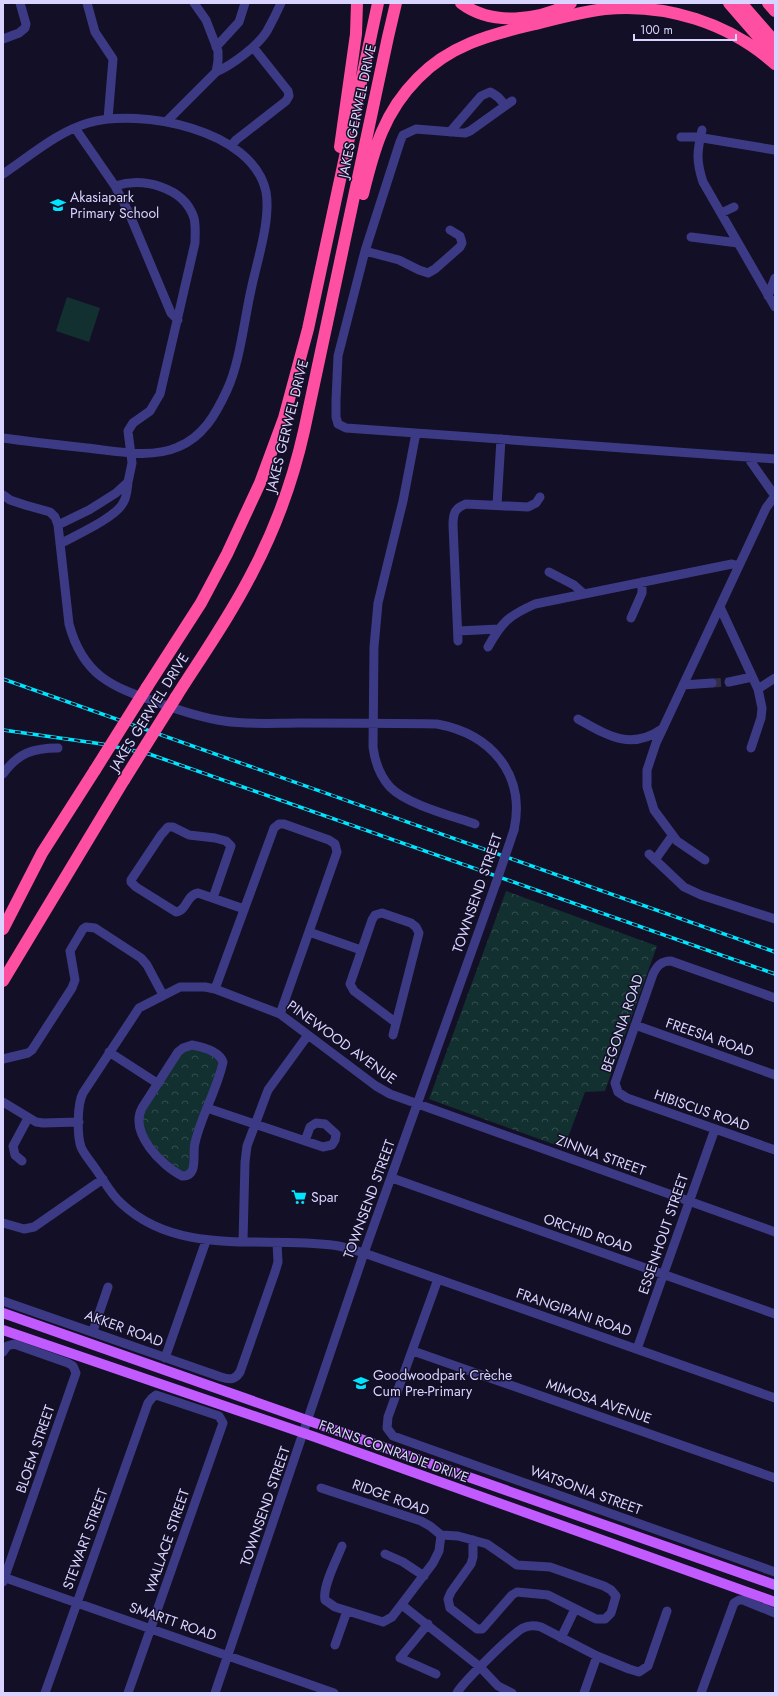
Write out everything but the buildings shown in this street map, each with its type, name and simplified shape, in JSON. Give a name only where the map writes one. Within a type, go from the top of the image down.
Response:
[{"type":"highway","points":[[333,214],[332,199],[355,36],[357,3]]},
{"type":"highway","name":"JAKES GERWEL DRIVE","points":[[3,929],[40,858],[214,579],[242,525],[265,470],[286,413],[300,364],[378,3]]},
{"type":"highway","name":"JAKES GERWEL DRIVE","points":[[3,981],[124,780],[244,589],[274,526],[289,486],[301,445],[396,3]]},
{"type":"highway","points":[[461,3],[483,14],[513,18],[543,14],[571,3]]},
{"type":"highway","points":[[729,3],[775,56]]},
{"type":"highway","points":[[742,3],[775,42]]},
{"type":"highway","points":[[768,3],[775,11]]},
{"type":"highway","points":[[329,316],[337,297],[373,152],[384,126],[396,104],[411,85],[429,68],[452,52],[490,35],[583,12],[606,9],[639,8],[680,14],[712,24],[745,42],[775,64]]},
{"type":"main road","name":"FRANS CONRADIE DRIVE","points":[[3,1313],[775,1586]]},
{"type":"main road","name":"FRANS CONRADIE DRIVE","points":[[3,1330],[304,1434],[775,1602]]},
{"type":"street","points":[[3,39],[19,33],[25,28],[26,24],[20,3]]},
{"type":"street","points":[[87,3],[96,32],[113,59],[108,119]]},
{"type":"street","points":[[194,3],[206,20],[216,47],[218,61],[216,72]]},
{"type":"street","points":[[216,47],[239,22],[243,15],[245,3]]},
{"type":"street","points":[[167,121],[216,72],[223,69],[253,47],[267,31],[281,3]]},
{"type":"street","points":[[231,146],[236,140],[286,101],[289,96],[288,91],[253,47]]},
{"type":"street","points":[[450,132],[481,96],[486,93],[490,92],[509,103],[465,133],[450,132],[416,129],[403,135],[365,251],[338,356],[336,422],[341,427],[346,428],[775,459]]},
{"type":"street","points":[[3,174],[55,139],[76,128],[108,119],[132,118],[167,121],[201,132],[231,146],[247,159],[260,175],[266,190],[267,206],[263,238],[232,375],[228,388],[211,420],[202,431],[191,440],[178,447],[150,453],[3,438]]},
{"type":"street","points":[[76,128],[115,186],[129,212],[171,313],[178,320]]},
{"type":"street","points":[[681,137],[701,134],[775,150]]},
{"type":"street","points":[[701,134],[697,156],[698,168],[703,182],[775,307]]},
{"type":"street","points":[[60,544],[114,514],[123,503],[127,493],[132,463],[128,431],[133,423],[150,411],[160,394],[195,243],[194,218],[188,207],[168,189],[134,182],[115,186]]},
{"type":"street","points":[[721,213],[734,207]]},
{"type":"street","points":[[365,251],[399,260],[419,270],[428,272],[435,269],[460,247],[462,243],[460,236],[450,230]]},
{"type":"street","points":[[691,237],[738,243]]},
{"type":"street","points":[[768,296],[775,278]]},
{"type":"street","points":[[416,433],[403,501],[378,603],[374,647],[373,747],[375,761],[390,788],[416,803],[475,824]]},
{"type":"street","points":[[497,505],[501,439]]},
{"type":"street","points":[[705,860],[677,841],[654,810],[647,787],[647,770],[651,756],[683,685],[766,508],[775,496],[749,457]]},
{"type":"street","points":[[3,495],[25,505],[50,512],[55,517],[58,525],[89,510],[116,493],[128,482]]},
{"type":"street","points":[[458,641],[453,525],[454,512],[457,508],[466,504],[528,507],[536,503],[540,498]]},
{"type":"street","name":"TOWNSEND STREET","points":[[58,525],[69,624],[72,636],[83,657],[91,668],[109,683],[122,690],[187,713],[226,722],[437,724],[460,730],[480,740],[496,755],[504,766],[515,790],[517,814],[514,830],[392,1178],[364,1253],[307,1421],[304,1434],[215,1693]]},
{"type":"street","points":[[488,647],[494,634],[505,621],[514,614],[535,604],[582,593],[732,564],[739,566]]},
{"type":"street","points":[[549,572],[574,585],[582,593]]},
{"type":"street","points":[[631,618],[642,593],[642,582]]},
{"type":"street","points":[[720,607],[758,688],[762,708],[761,718],[751,748]]},
{"type":"street","points":[[458,631],[499,629]]},
{"type":"street","points":[[729,682],[752,677]]},
{"type":"street","points":[[758,688],[775,678]]},
{"type":"street","points":[[683,685],[712,683]]},
{"type":"street","points":[[578,719],[621,740],[652,735],[663,728]]},
{"type":"street","points":[[3,774],[12,763],[29,752],[43,748],[58,748]]},
{"type":"street","points":[[215,990],[272,831],[276,826],[284,824],[329,840],[335,844],[337,852],[280,1014]]},
{"type":"street","points":[[213,898],[231,846],[228,842],[214,838],[189,836],[173,827],[168,827],[161,835],[131,882],[136,887],[176,912],[182,910],[189,899],[195,894],[213,898],[244,909]]},
{"type":"street","points":[[672,836],[652,857],[684,887],[701,895],[775,919]]},
{"type":"street","points":[[393,1035],[395,1022],[419,937],[418,930],[411,923],[382,913],[376,915],[372,920],[360,950],[350,986],[354,991],[395,1022]]},
{"type":"street","points":[[3,1059],[28,1053],[32,1050],[72,988],[75,980],[70,951],[83,929],[86,927],[94,928],[141,958],[148,965],[163,995]]},
{"type":"street","points":[[309,932],[360,950]]},
{"type":"street","name":"BEGONIA ROAD","points":[[621,1095],[616,1087],[616,1078],[653,974],[663,962],[671,961],[775,998]]},
{"type":"street","name":"PINEWOOD AVENUE","points":[[364,1253],[330,1244],[206,1241],[166,1232],[153,1227],[121,1204],[81,1146],[79,1105],[82,1096],[138,1008],[185,986],[215,990],[280,1014],[382,1091],[418,1104]]},
{"type":"street","name":"FREESIA ROAD","points":[[635,1025],[775,1075]]},
{"type":"street","points":[[243,1241],[245,1155],[264,1098],[273,1081],[308,1035]]},
{"type":"street","points":[[192,1045],[197,1046],[216,1053],[221,1057],[222,1064],[207,1108],[195,1142],[193,1169],[190,1174],[182,1176],[160,1160],[140,1131],[138,1124],[140,1112],[157,1083],[182,1048],[192,1045]]},
{"type":"street","points":[[109,1052],[157,1083]]},
{"type":"street","name":"HIBISCUS ROAD","points":[[621,1095],[775,1150]]},
{"type":"street","points":[[3,1102],[28,1118],[43,1123],[79,1122]]},
{"type":"street","name":"ZINNIA STREET","points":[[418,1104],[775,1232]]},
{"type":"street","points":[[207,1108],[305,1142]]},
{"type":"street","points":[[22,1161],[15,1155],[13,1146],[28,1118]]},
{"type":"street","name":"ESSENHOUT STREET","points":[[637,1349],[715,1129]]},
{"type":"street","name":"ORCHID ROAD","points":[[392,1178],[775,1314]]},
{"type":"street","points":[[3,1223],[24,1229],[34,1227],[103,1179]]},
{"type":"street","points":[[165,1358],[206,1241]]},
{"type":"street","name":"AKKER ROAD","points":[[3,1301],[232,1380],[240,1372],[277,1266],[277,1243]]},
{"type":"street","name":"FRANGIPANI ROAD","points":[[364,1253],[775,1398]]},
{"type":"street","points":[[413,1351],[438,1279]]},
{"type":"street","points":[[93,1331],[108,1287]]},
{"type":"street","name":"BLOEM STREET","points":[[4,1350],[9,1344],[14,1344],[68,1363],[76,1369],[75,1376],[4,1579]]},
{"type":"street","name":"WATSONIA STREET","points":[[413,1351],[388,1417],[387,1428],[393,1436],[404,1442],[775,1572]]},
{"type":"street","name":"MIMOSA AVENUE","points":[[413,1351],[775,1478]]},
{"type":"street","name":"STEWART STREET","points":[[45,1693],[148,1403],[154,1396],[162,1396],[219,1416],[223,1420]]},
{"type":"street","name":"WALLACE STREET","points":[[128,1693],[223,1420]]},
{"type":"street","name":"RIDGE ROAD","points":[[321,1488],[421,1521],[441,1535]]},
{"type":"street","points":[[342,1546],[324,1596],[325,1600],[330,1605],[383,1622],[392,1617],[424,1576],[439,1551],[441,1535],[458,1536],[473,1540],[494,1548],[517,1565],[550,1567],[604,1586],[611,1590],[616,1596],[611,1613],[606,1619],[596,1619],[548,1595],[517,1592],[512,1595],[482,1629],[477,1629],[450,1608],[448,1599],[451,1592],[471,1564],[473,1540]]},
{"type":"street","points":[[385,1554],[403,1562],[424,1576]]},
{"type":"street","name":"SMARTT ROAD","points":[[4,1579],[77,1602],[334,1693]]},
{"type":"street","points":[[701,1693],[732,1606],[736,1601],[743,1600],[775,1613]]},
{"type":"street","points":[[402,1605],[428,1624],[480,1667],[498,1686],[512,1693]]},
{"type":"street","points":[[561,1638],[575,1609]]},
{"type":"street","points":[[335,1645],[347,1611]]},
{"type":"street","points":[[457,1693],[462,1685],[480,1667],[519,1631],[527,1626],[538,1626],[597,1656],[636,1672],[642,1671],[648,1666],[667,1611]]},
{"type":"street","points":[[428,1624],[400,1658],[436,1674]]},
{"type":"street","points":[[584,1693],[597,1656]]},
{"type":"green space","points":[[67,297],[100,308],[89,342],[56,331]]},
{"type":"green space","points":[[506,891],[657,946],[605,1091],[585,1092],[564,1148],[429,1099]]},
{"type":"green space","points":[[197,1049],[219,1059],[191,1167],[185,1173],[164,1161],[145,1133],[141,1118],[180,1054],[186,1050]]},
{"type":"tunnel","points":[[712,683],[729,682]]},
{"type":"railway","points":[[3,679],[775,952]]},
{"type":"railway","points":[[3,730],[102,744],[149,754],[775,974]]},
{"type":"place","name":"Akasiapark Primary School","points":[[58,205]]},
{"type":"place","name":"Spar","points":[[299,1197]]},
{"type":"place","name":"Goodwoodpark Crèche Cum Pre-Primary","points":[[361,1383]]}]
